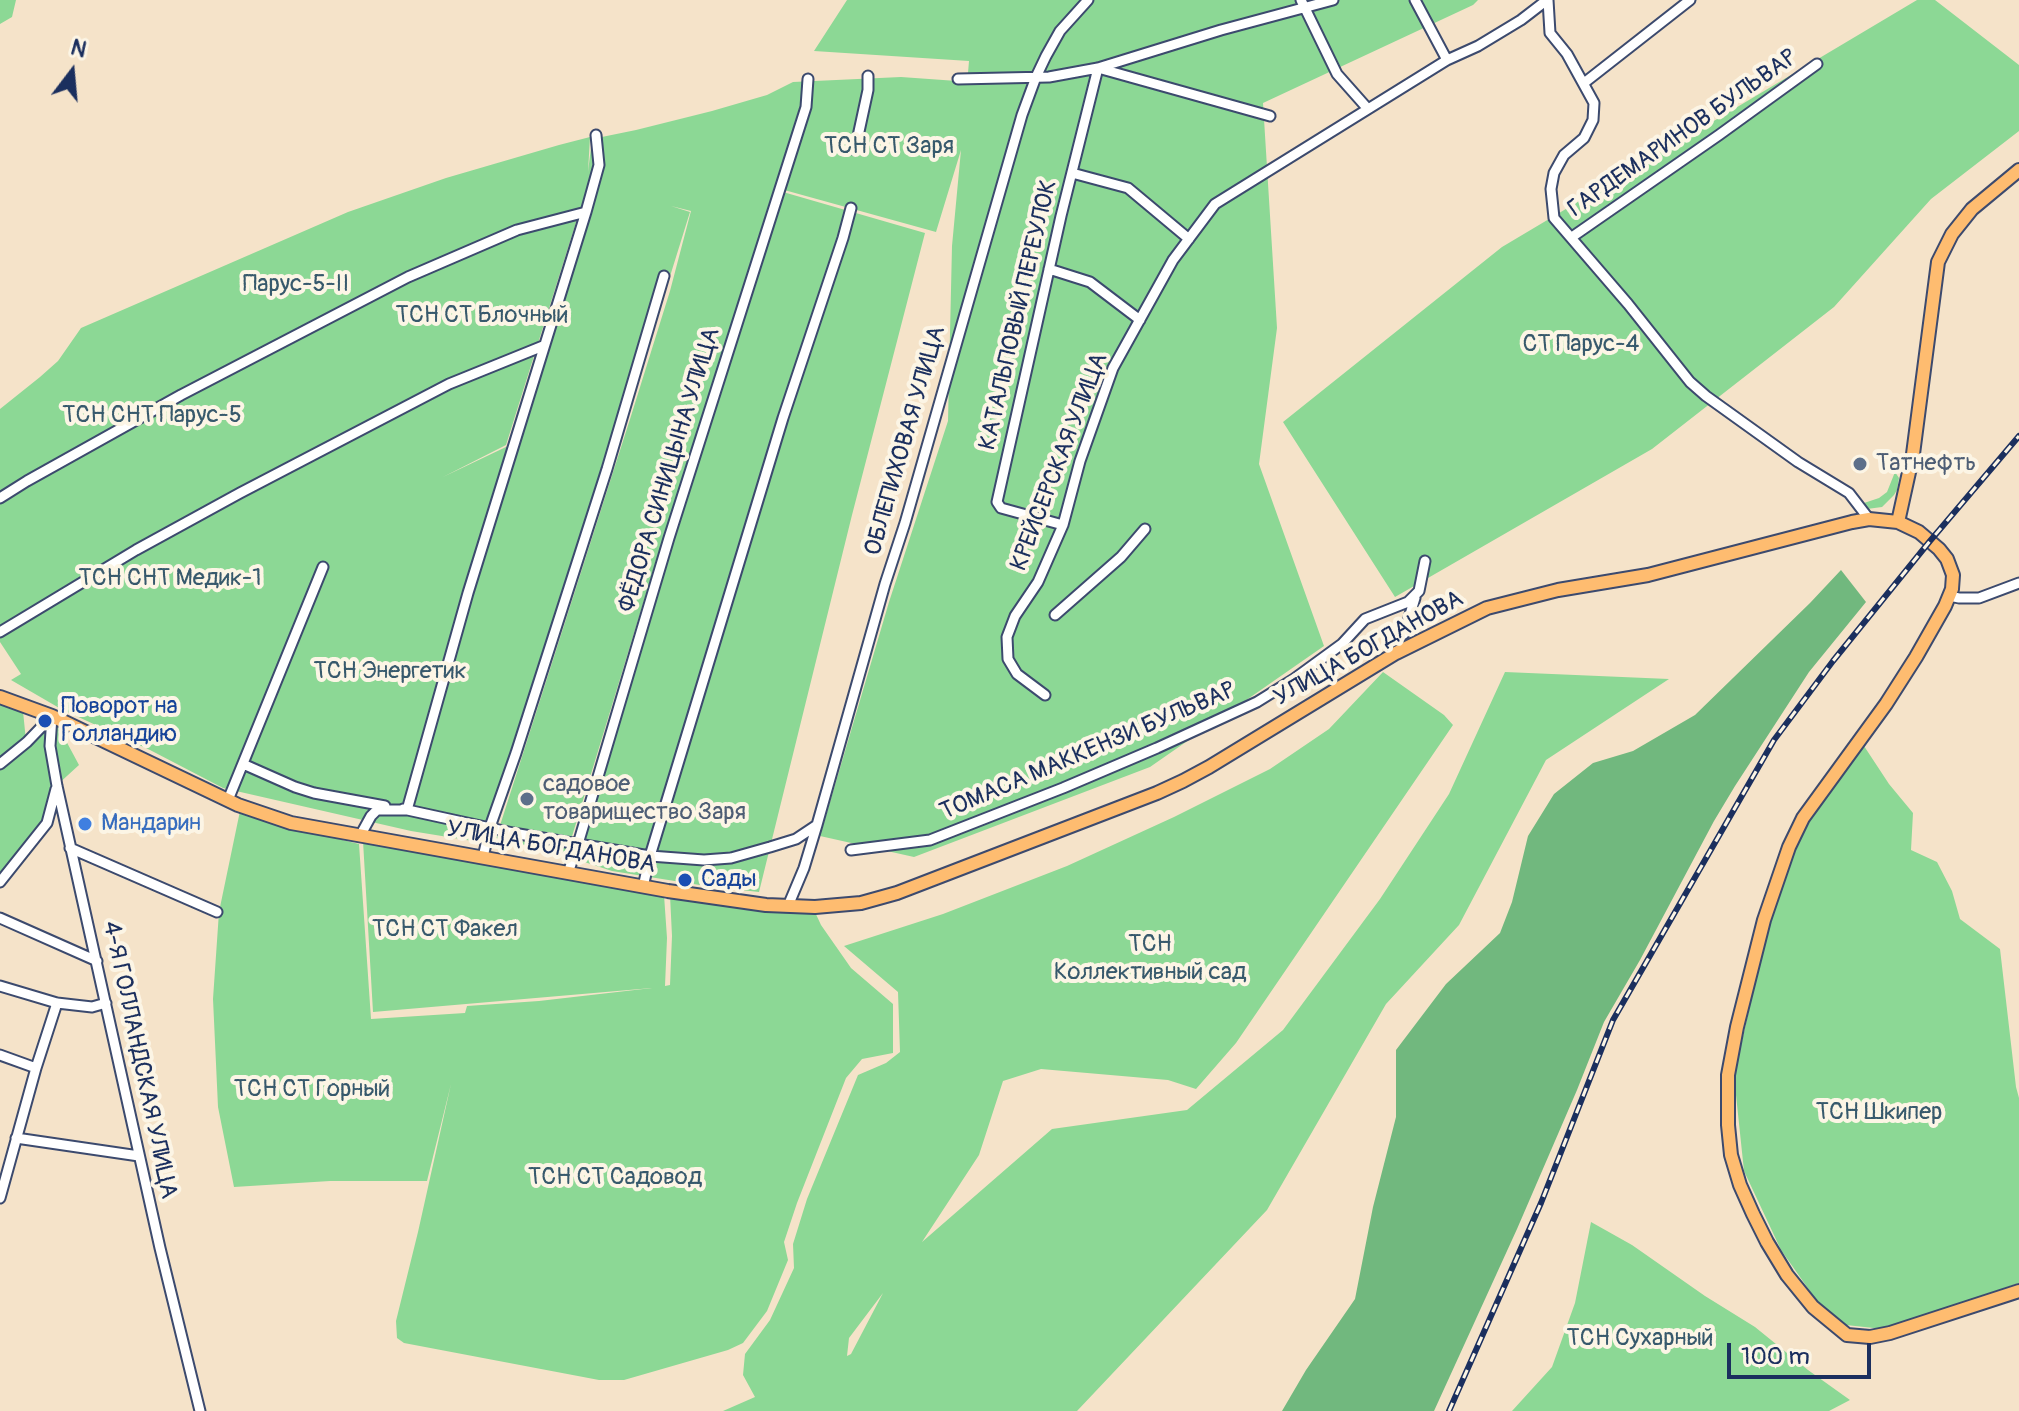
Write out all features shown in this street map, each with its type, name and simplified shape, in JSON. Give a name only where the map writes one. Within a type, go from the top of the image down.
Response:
[{"type":"main road","points":[[1898,522],[1913,454],[1938,262],[1952,234],[1972,209],[2019,170]]},
{"type":"main road","name":"УЛИЦА БОГДАНОВА","points":[[0,697],[52,716],[228,800],[291,823],[643,887],[766,905],[815,907],[861,903],[897,893],[1157,793],[1209,767],[1396,653],[1487,608],[1558,590],[1648,575],[1869,519],[1898,522],[1919,532],[1947,559],[1953,575],[1949,596]]},
{"type":"main road","points":[[1949,596],[1916,657],[1886,704],[1803,818],[1789,847],[1764,920],[1737,1027],[1728,1075],[1729,1140],[1740,1185],[1767,1242],[1787,1275],[1813,1307],[1847,1335],[1870,1337],[1890,1333],[2019,1291]]},
{"type":"street","name":"ОБЛЕПИХОВАЯ УЛИЦА","points":[[788,906],[817,825],[1018,128],[1036,77],[1060,31],[1088,0]]},
{"type":"street","points":[[958,79],[1036,77],[1098,68],[1303,4],[1333,0]]},
{"type":"street","points":[[1415,0],[1447,60]]},
{"type":"street","points":[[1548,0],[1550,33],[1567,54],[1594,103],[1593,120],[1584,138],[1564,155],[1554,173],[1551,189],[1554,218],[1690,382],[1798,462],[1849,493],[1869,519]]},
{"type":"street","name":"КРЕЙСЕРСКАЯ УЛИЦА","points":[[1045,695],[1017,674],[1008,659],[1007,637],[1015,616],[1038,582],[1063,525],[1080,461],[1113,368],[1173,260],[1215,204],[1447,60],[1478,46],[1521,20],[1548,0]]},
{"type":"street","points":[[1584,83],[1690,0]]},
{"type":"street","points":[[1303,4],[1337,74],[1368,109]]},
{"type":"street","name":"ГАРДЕМАРИНОВ БУЛЬВАР","points":[[1572,237],[1817,64]]},
{"type":"street","points":[[1098,68],[1270,116]]},
{"type":"street","name":"КАТАЛЬПОВЫЙ ПЕРЕУЛОК","points":[[1063,525],[1001,508],[997,502],[1098,68]]},
{"type":"street","points":[[855,150],[868,90],[868,76]]},
{"type":"street","name":"ФЁДОРА СИНИЦЫНА УЛИЦА","points":[[568,873],[806,107],[808,79]]},
{"type":"street","points":[[407,810],[468,593],[586,212],[599,165],[596,135]]},
{"type":"street","points":[[1072,173],[1128,188],[1189,239]]},
{"type":"street","points":[[643,887],[783,418],[851,208]]},
{"type":"street","points":[[0,498],[181,395],[408,277],[517,230],[586,212]]},
{"type":"street","points":[[1049,269],[1090,282],[1140,320]]},
{"type":"street","points":[[483,857],[490,827],[607,469],[664,276]]},
{"type":"street","points":[[0,632],[136,550],[240,493],[449,384],[543,346]]},
{"type":"street","points":[[1055,615],[1121,557],[1145,529]]},
{"type":"street","points":[[1404,634],[1419,591],[1425,561]]},
{"type":"street","points":[[228,800],[323,567]]},
{"type":"street","points":[[1949,596],[1979,598],[2019,583]]},
{"type":"street","name":"ТОМАСА МАККЕНЗИ БУЛЬВАР","points":[[851,850],[930,840],[1157,748],[1257,702],[1342,644],[1365,619],[1408,602],[1419,591]]},
{"type":"street","points":[[0,764],[52,716]]},
{"type":"street","name":"4-Я ГОЛЛАНДСКАЯ УЛИЦА","points":[[52,716],[50,746],[70,848],[200,1411]]},
{"type":"street","points":[[243,764],[314,793],[650,856],[704,860],[731,858],[796,839],[817,825]]},
{"type":"street","points":[[0,882],[47,823],[57,786]]},
{"type":"street","points":[[360,836],[377,810],[407,810]]},
{"type":"street","points":[[70,848],[217,912]]},
{"type":"street","points":[[0,918],[97,961]]},
{"type":"street","points":[[0,986],[57,1003],[92,1007],[106,1003]]},
{"type":"street","points":[[1,1192],[57,1003]]},
{"type":"street","points":[[0,1055],[36,1068]]},
{"type":"street","points":[[16,1138],[139,1156]]},
{"type":"green space","points":[[0,0],[16,0],[12,17],[0,24]]},
{"type":"green space","points":[[847,0],[1478,0],[1263,103],[1277,328],[1259,464],[1324,646],[1150,767],[914,857],[820,836],[889,602],[948,421],[952,246],[961,150],[936,232],[777,188],[663,538],[566,856],[496,838],[670,291],[691,211],[671,206],[690,212],[491,844],[411,831],[223,788],[61,709],[11,680],[21,674],[0,642],[0,409],[58,361],[81,328],[348,212],[446,178],[559,145],[590,137],[588,172],[592,139],[712,111],[767,95],[793,82],[901,77],[957,81],[967,85],[969,61],[814,51]],"holes":[[[581,215],[508,446],[443,477],[506,445],[578,216]]]},
{"type":"green space","name":"СТ Парус-4","points":[[1917,0],[1935,0],[2019,65],[2019,131],[1931,199],[1834,307],[1652,449],[1395,597],[1283,422],[1502,247]]},
{"type":"green space","points":[[783,192],[925,233],[759,892],[612,871],[569,857]]},
{"type":"green space","points":[[1895,472],[1899,478],[1894,495],[1882,507],[1867,509],[1864,503],[1887,492]]},
{"type":"green space","points":[[1841,570],[1866,602],[1809,672],[1735,786],[1604,1022],[1517,1229],[1434,1411],[1282,1411],[1355,1299],[1373,1207],[1396,1117],[1396,1050],[1446,984],[1500,933],[1512,902],[1528,836],[1554,794],[1593,763],[1633,751],[1695,715]]},
{"type":"green space","name":"ТСН Коллективный сад","points":[[1383,672],[1444,715],[1453,725],[1236,1043],[1196,1089],[1168,1080],[1041,1069],[1003,1081],[979,1155],[922,1242],[1052,1129],[1187,1110],[1283,1030],[1380,899],[1449,794],[1505,672],[1669,679],[1546,760],[1459,925],[1386,1004],[1267,1210],[1077,1411],[723,1411],[755,1397],[743,1375],[745,1354],[770,1320],[794,1268],[793,1244],[807,1199],[858,1075],[886,1063],[900,1052],[898,992],[844,946],[943,914],[1067,866],[1270,769],[1329,729]],"holes":[[[883,1293],[851,1354],[847,1356],[849,1338]]]},
{"type":"green space","points":[[0,702],[23,711],[26,741],[0,763]]},
{"type":"green space","points":[[57,724],[79,765],[56,786],[47,822],[0,880],[0,765],[27,742]]},
{"type":"green space","name":"ТСН Шкипер","points":[[1864,746],[1913,813],[1911,850],[1937,862],[1952,891],[1960,919],[2000,949],[2019,1098],[2019,1283],[1883,1329],[1846,1325],[1819,1304],[1781,1250],[1744,1171],[1734,1076],[1770,918],[1806,823]]},
{"type":"green space","name":"ТСН СТ Садовод","points":[[240,811],[359,844],[371,1019],[465,1013],[467,1006],[652,988],[373,1012],[363,841],[664,895],[667,938],[665,986],[670,985],[670,895],[814,910],[851,968],[893,1004],[893,1053],[862,1059],[846,1078],[784,1242],[788,1260],[767,1311],[743,1343],[624,1380],[599,1380],[404,1343],[397,1338],[396,1321],[451,1084],[427,1181],[330,1181],[234,1187],[218,1107],[213,999],[219,912]]},
{"type":"green space","name":"ТСН Сухарный","points":[[1591,1222],[1632,1245],[1755,1327],[1850,1400],[1829,1411],[1512,1411],[1552,1367],[1575,1303]]},
{"type":"railway","points":[[1449,1411],[1541,1203],[1613,1020],[1774,740],[1833,661],[2019,436]]},
{"type":"place","name":"Татнефть","points":[[1860,464]]},
{"type":"place","name":"Поворот на Голландию","points":[[45,721]]},
{"type":"place","name":"садовое товарищество Заря","points":[[527,799]]},
{"type":"place","name":"Мандарин","points":[[85,824]]},
{"type":"place","name":"Сады","points":[[685,880]]},
{"type":"park label","name":"ТСН СТ Заря","points":[[889,147]]},
{"type":"park label","name":"Парус-5-II","points":[[296,285]]},
{"type":"park label","name":"ТСН СТ Блочный","points":[[482,316]]},
{"type":"park label","name":"ТСН СНТ Парус-5","points":[[152,416]]},
{"type":"park label","name":"ТСН СНТ Медик-1","points":[[170,579]]},
{"type":"park label","name":"ТСН Энергетик","points":[[390,672]]},
{"type":"park label","name":"ТСН СТ Факел","points":[[445,930]]},
{"type":"park label","name":"ТСН СТ Горный","points":[[312,1090]]}]
